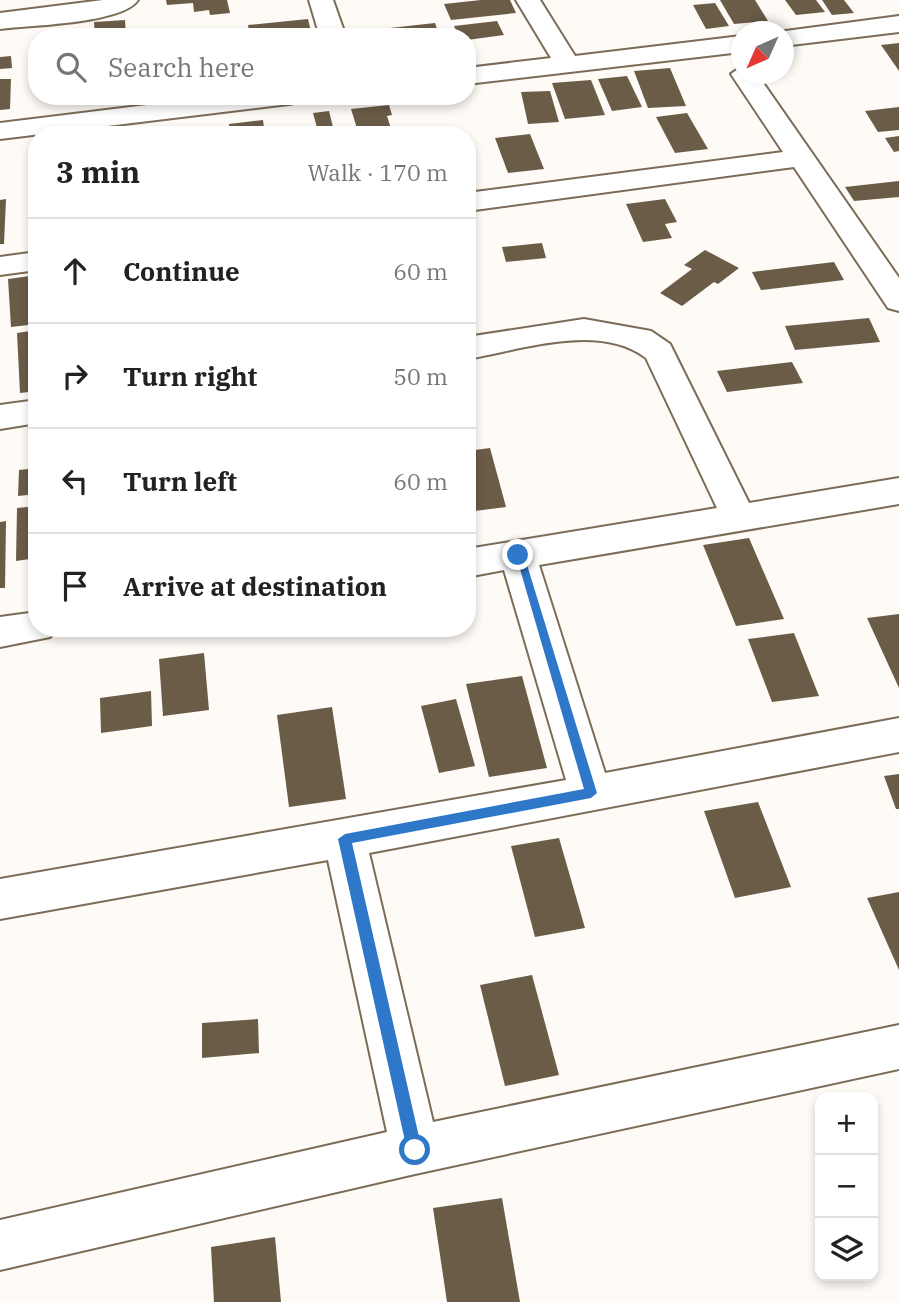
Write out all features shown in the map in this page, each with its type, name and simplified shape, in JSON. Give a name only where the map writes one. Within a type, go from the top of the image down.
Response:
[{"type":"street","points":[[0,21],[100,10],[126,0]]},
{"type":"street","points":[[321,0],[330,28]]},
{"type":"street","points":[[528,0],[567,64]]},
{"type":"street","points":[[794,37],[899,24]]},
{"type":"street","points":[[476,75],[731,45]]},
{"type":"street","points":[[751,84],[899,301]]},
{"type":"street","points":[[113,126],[158,124],[247,105]]},
{"type":"street","points":[[0,131],[28,130]]},
{"type":"street","points":[[476,201],[801,158]]},
{"type":"street","points":[[0,266],[28,262]]},
{"type":"street","points":[[476,347],[584,329],[640,338],[659,352],[739,518]]},
{"type":"street","points":[[0,417],[28,412]]},
{"type":"street","points":[[476,562],[899,491]]},
{"type":"street","points":[[518,555],[591,793]]},
{"type":"street","points":[[0,632],[28,628]]},
{"type":"street","points":[[0,899],[345,839],[899,735]]},
{"type":"street","points":[[345,839],[415,1150]]},
{"type":"street","points":[[0,1245],[415,1150],[899,1048]]},
{"type":"building","points":[[166,0],[227,0],[230,13],[210,15],[209,10],[194,12],[193,3],[167,5]]},
{"type":"building","points":[[510,0],[516,13],[451,20],[444,4]]},
{"type":"building","points":[[720,0],[755,0],[768,21],[732,21]]},
{"type":"building","points":[[785,0],[816,0],[825,12],[796,15]]},
{"type":"building","points":[[822,0],[844,0],[854,13],[832,15]]},
{"type":"building","points":[[715,3],[729,26],[706,29],[693,5]]},
{"type":"building","points":[[308,19],[310,28],[248,28],[248,25]]},
{"type":"building","points":[[125,20],[125,28],[94,28],[94,22]]},
{"type":"building","points":[[497,21],[504,35],[476,39],[476,28],[454,26]]},
{"type":"building","points":[[435,23],[437,28],[390,28]]},
{"type":"building","points":[[899,43],[899,71],[881,45]]},
{"type":"building","points":[[11,56],[12,68],[0,69],[0,57]]},
{"type":"building","points":[[670,68],[686,106],[648,108],[634,71]]},
{"type":"building","points":[[627,76],[642,107],[612,111],[598,79]]},
{"type":"building","points":[[0,79],[11,79],[10,109],[0,110]]},
{"type":"building","points":[[591,80],[605,115],[565,119],[552,83]]},
{"type":"building","points":[[550,91],[559,122],[528,124],[521,92]]},
{"type":"building","points":[[389,105],[392,115],[387,116],[390,126],[356,126],[351,109]]},
{"type":"building","points":[[899,107],[899,130],[878,132],[865,111]]},
{"type":"building","points":[[329,111],[333,126],[317,126],[313,113]]},
{"type":"building","points":[[687,113],[708,149],[675,153],[656,117]]},
{"type":"building","points":[[263,120],[264,126],[229,126]]},
{"type":"building","points":[[530,134],[544,169],[508,173],[495,138]]},
{"type":"building","points":[[899,136],[899,151],[894,152],[885,138]]},
{"type":"building","points":[[899,181],[899,197],[854,201],[845,187]]},
{"type":"building","points":[[6,199],[4,244],[0,244],[0,200]]},
{"type":"building","points":[[665,199],[677,222],[665,224],[672,238],[643,242],[626,204]]},
{"type":"building","points":[[542,243],[546,258],[506,262],[502,247]]},
{"type":"building","points":[[705,250],[739,268],[718,284],[714,282],[682,306],[660,293],[692,269],[684,265]]},
{"type":"building","points":[[834,262],[844,280],[761,290],[752,272]]},
{"type":"building","points":[[28,276],[28,325],[11,327],[8,279]]},
{"type":"building","points":[[869,318],[880,342],[795,350],[785,326]]},
{"type":"building","points":[[28,331],[28,392],[20,393],[17,333]]},
{"type":"building","points":[[792,362],[803,383],[727,392],[717,371]]},
{"type":"building","points":[[490,448],[506,507],[476,511],[476,450]]},
{"type":"building","points":[[28,469],[28,495],[18,496],[19,470]]},
{"type":"building","points":[[28,507],[28,559],[16,561],[17,508]]},
{"type":"building","points":[[6,521],[5,588],[0,588],[0,522]]},
{"type":"building","points":[[749,538],[784,619],[736,626],[703,545]]},
{"type":"building","points":[[899,614],[899,688],[867,618]]},
{"type":"building","points":[[794,633],[819,696],[772,702],[748,639]]},
{"type":"building","points":[[204,653],[209,710],[163,716],[159,659]]},
{"type":"building","points":[[522,676],[547,768],[489,777],[466,684]]},
{"type":"building","points":[[151,691],[152,726],[101,733],[100,698]]},
{"type":"building","points":[[456,699],[475,766],[439,773],[421,706]]},
{"type":"building","points":[[332,707],[346,799],[289,807],[277,715]]},
{"type":"building","points":[[899,774],[899,809],[896,809],[884,776]]},
{"type":"building","points":[[758,802],[791,887],[735,898],[704,811]]},
{"type":"building","points":[[559,838],[585,928],[535,937],[511,846]]},
{"type":"building","points":[[899,892],[899,970],[867,898]]},
{"type":"building","points":[[532,975],[559,1075],[505,1086],[480,985]]},
{"type":"building","points":[[258,1019],[259,1053],[202,1058],[202,1023]]},
{"type":"building","points":[[502,1198],[520,1302],[447,1302],[433,1208]]},
{"type":"building","points":[[275,1237],[281,1302],[214,1302],[211,1247]]},
{"type":"route","points":[[415,1150],[345,839],[591,793],[518,555]]}]
